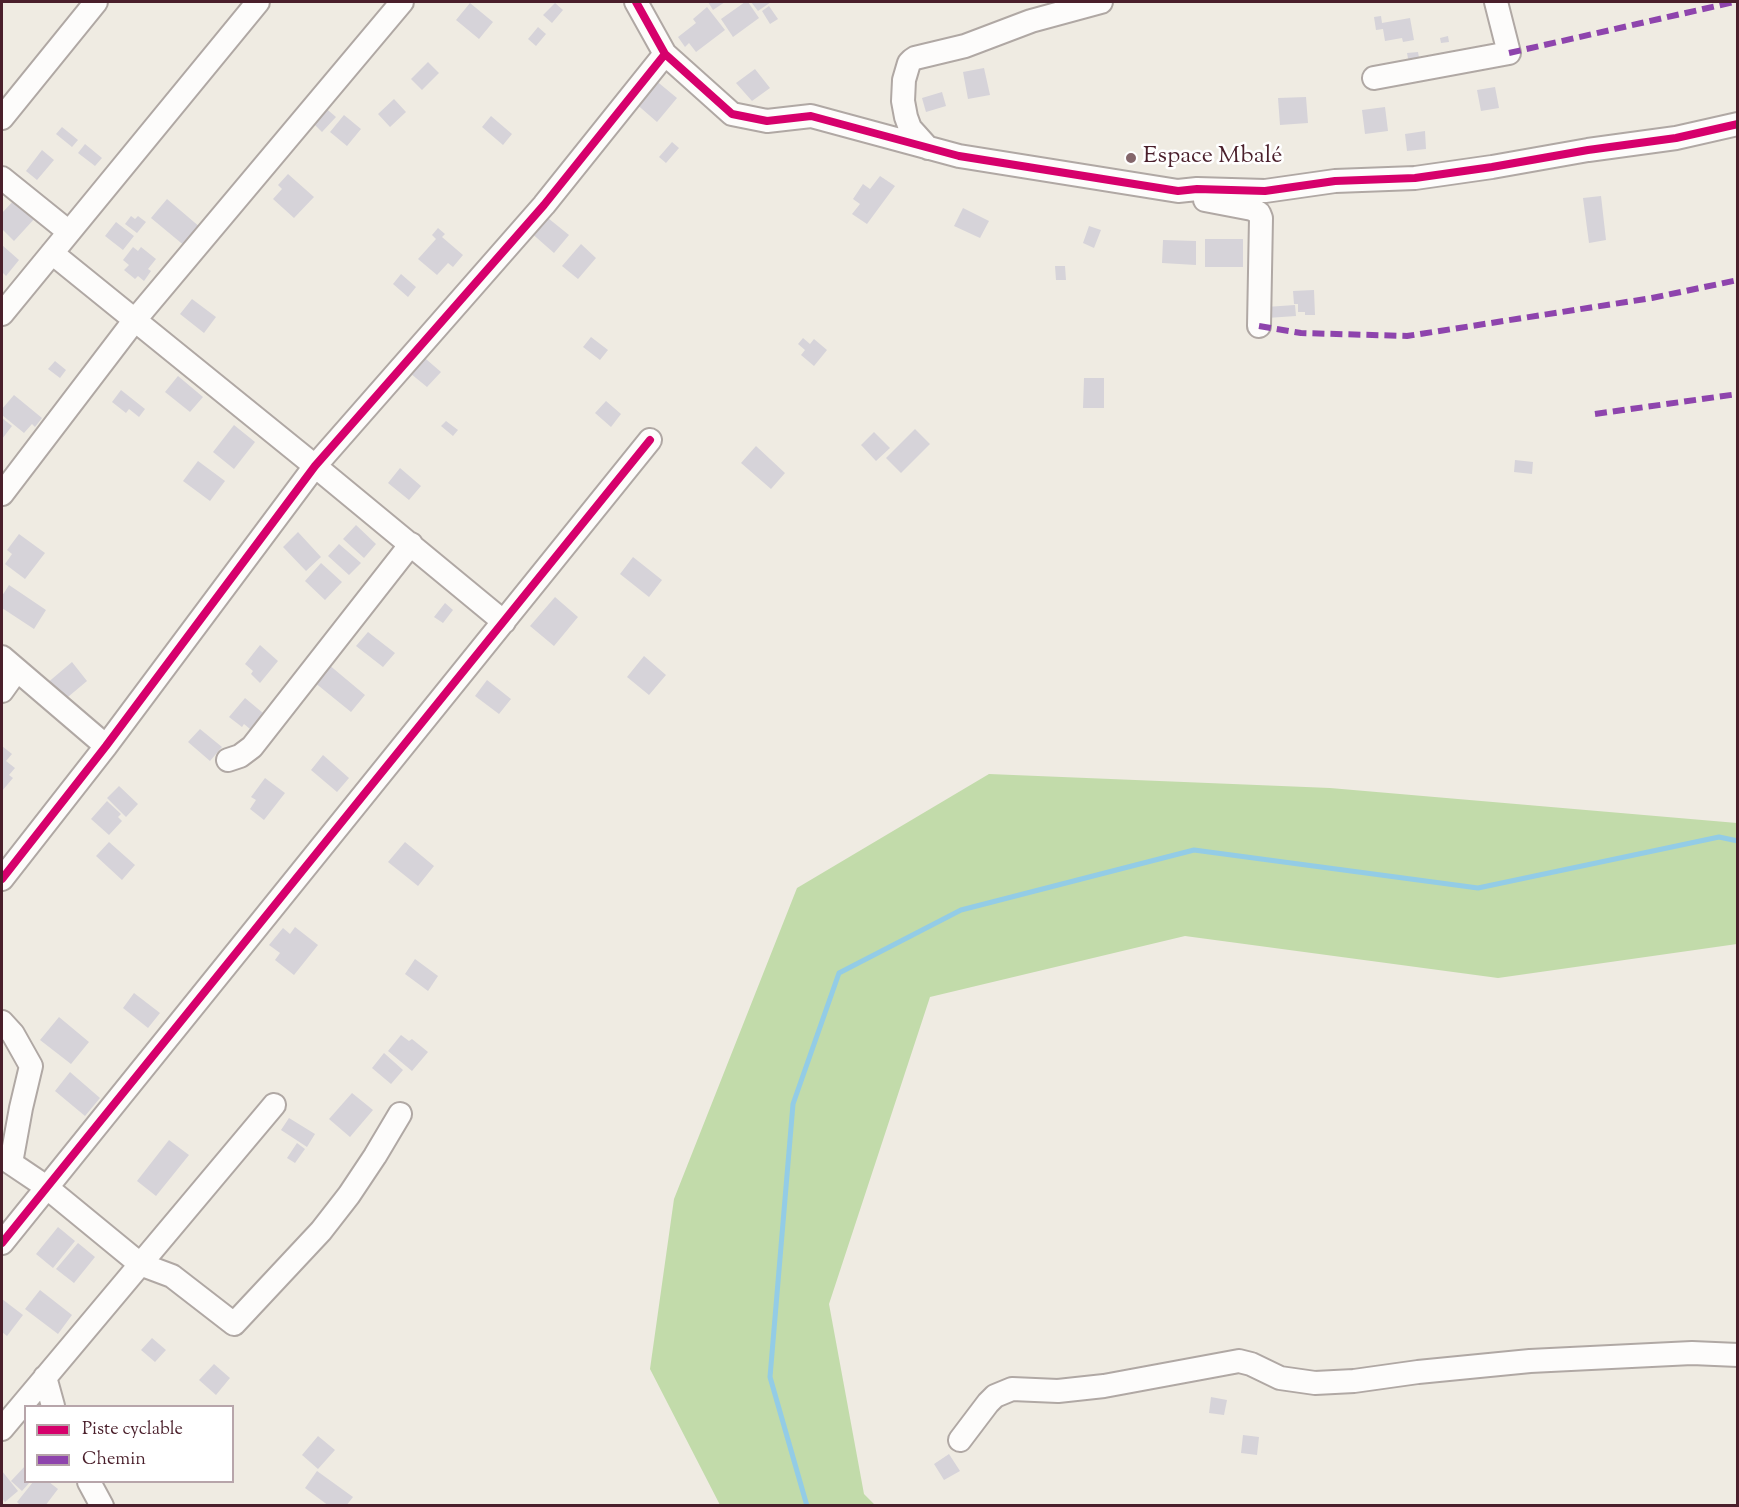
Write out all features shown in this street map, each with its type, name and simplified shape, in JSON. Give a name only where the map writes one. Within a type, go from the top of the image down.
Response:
[{"type":"street","points":[[2,118],[96,2]]},
{"type":"street","points":[[2,314],[258,2]]},
{"type":"street","points":[[2,495],[134,321],[402,2]]},
{"type":"street","points":[[636,2],[665,54],[732,114],[767,121],[811,116],[928,148],[995,163],[1178,191],[1203,200],[1252,209],[1259,213],[1261,218],[1259,326]]},
{"type":"street","points":[[928,148],[910,128],[903,101],[904,80],[912,60],[965,46],[1014,27],[1101,2]]},
{"type":"street","points":[[1374,78],[1509,53],[1496,2]]},
{"type":"street","points":[[2,879],[106,746],[315,466],[544,205],[665,54]]},
{"type":"street","points":[[1178,191],[1197,189],[1265,191],[1335,182],[1415,178],[1676,138],[1737,124]]},
{"type":"street","points":[[2,178],[69,232]]},
{"type":"street","points":[[52,253],[504,622]]},
{"type":"street","points":[[2,1243],[45,1186],[650,440]]},
{"type":"street","points":[[228,760],[240,756],[252,747],[411,544]]},
{"type":"street","points":[[2,691],[9,664],[106,746]]},
{"type":"street","points":[[2,1023],[13,1034],[31,1066],[6,1160],[45,1186],[140,1264],[172,1276],[234,1323],[321,1231],[356,1186],[400,1114]]},
{"type":"street","points":[[2,1429],[274,1105]]},
{"type":"street","points":[[960,1440],[994,1396],[1012,1389],[1058,1391],[1104,1386],[1239,1361],[1244,1361],[1280,1378],[1315,1383],[1354,1381],[1530,1361],[1692,1353],[1737,1355]]},
{"type":"street","points":[[45,1377],[52,1405]]},
{"type":"street","points":[[90,1483],[102,1506]]},
{"type":"green space","points":[[989,774],[1330,788],[1737,823],[1737,944],[1498,978],[1185,936],[930,997],[829,1304],[864,1494],[875,1505],[720,1505],[650,1369],[674,1199],[797,888]]},
{"type":"building","points":[[708,2],[725,2],[713,10]]},
{"type":"building","points":[[748,2],[759,18],[733,37],[721,19]]},
{"type":"building","points":[[751,2],[771,2],[758,11]]},
{"type":"building","points":[[470,3],[493,22],[479,39],[456,20]]},
{"type":"building","points":[[555,3],[563,10],[552,23],[543,15]]},
{"type":"building","points":[[769,6],[778,19],[770,24],[762,11]]},
{"type":"building","points":[[707,7],[725,30],[696,52],[689,43],[685,47],[678,37],[696,23],[693,19]]},
{"type":"building","points":[[1381,16],[1382,23],[1410,18],[1414,40],[1403,42],[1402,38],[1385,41],[1383,29],[1376,30],[1374,17]]},
{"type":"building","points":[[538,27],[546,34],[536,46],[528,39]]},
{"type":"building","points":[[1448,36],[1449,42],[1441,43],[1440,38]]},
{"type":"building","points":[[1418,52],[1420,63],[1409,64],[1407,53]]},
{"type":"building","points":[[428,62],[439,73],[422,90],[411,79]]},
{"type":"building","points":[[984,68],[990,95],[968,99],[963,72]]},
{"type":"building","points":[[755,69],[770,88],[752,101],[736,83]]},
{"type":"building","points":[[654,79],[677,98],[657,122],[634,102]]},
{"type":"building","points":[[1495,87],[1499,108],[1481,111],[1477,90]]},
{"type":"building","points":[[942,92],[946,106],[926,112],[922,98]]},
{"type":"building","points":[[1306,97],[1308,123],[1280,125],[1278,98]]},
{"type":"building","points":[[394,99],[406,112],[390,127],[378,114]]},
{"type":"building","points":[[322,105],[336,117],[322,132],[309,119]]},
{"type":"building","points":[[1385,107],[1388,131],[1365,134],[1362,110]]},
{"type":"building","points":[[344,115],[361,129],[347,146],[330,132]]},
{"type":"building","points":[[491,116],[512,134],[503,145],[482,127]]},
{"type":"building","points":[[62,127],[78,140],[72,147],[56,134]]},
{"type":"building","points":[[1425,131],[1426,149],[1407,151],[1405,134]]},
{"type":"building","points":[[672,142],[679,148],[666,163],[659,157]]},
{"type":"building","points":[[85,144],[102,158],[95,166],[78,153]]},
{"type":"building","points":[[42,150],[54,160],[37,180],[26,171]]},
{"type":"building","points":[[288,174],[314,197],[294,218],[273,199],[282,189],[278,185]]},
{"type":"building","points":[[880,176],[895,186],[867,224],[852,214],[860,204],[853,199],[863,184],[870,189]]},
{"type":"building","points":[[1601,196],[1606,240],[1589,243],[1583,198]]},
{"type":"building","points":[[16,198],[36,217],[14,241],[2,229],[2,213]]},
{"type":"building","points":[[167,199],[201,228],[186,247],[151,218]]},
{"type":"building","points":[[963,208],[989,221],[980,238],[954,226]]},
{"type":"building","points":[[543,214],[569,235],[554,253],[529,231]]},
{"type":"building","points":[[131,216],[135,219],[138,216],[146,222],[137,233],[125,224]]},
{"type":"building","points":[[116,222],[134,236],[123,250],[105,236]]},
{"type":"building","points":[[1089,226],[1101,230],[1094,248],[1083,243]]},
{"type":"building","points":[[438,228],[445,234],[442,237],[463,255],[453,267],[448,263],[437,275],[418,259],[436,239],[432,235]]},
{"type":"building","points":[[1205,239],[1243,239],[1243,267],[1205,267]]},
{"type":"building","points":[[1163,240],[1196,241],[1196,265],[1162,263]]},
{"type":"building","points":[[581,244],[596,258],[578,279],[562,266]]},
{"type":"building","points":[[2,245],[19,260],[6,276],[2,272]]},
{"type":"building","points":[[133,247],[138,251],[141,247],[156,259],[148,269],[151,271],[144,281],[138,276],[135,279],[124,270],[129,265],[123,260]]},
{"type":"building","points":[[1055,266],[1065,266],[1066,280],[1056,280]]},
{"type":"building","points":[[401,274],[416,287],[408,297],[393,284]]},
{"type":"building","points":[[1314,290],[1315,315],[1298,312],[1298,304],[1294,304],[1293,291]]},
{"type":"building","points":[[192,299],[216,317],[204,333],[180,314]]},
{"type":"building","points":[[1295,305],[1296,316],[1267,318],[1266,307]]},
{"type":"building","points":[[591,337],[608,350],[600,360],[583,347]]},
{"type":"building","points":[[803,338],[810,344],[814,339],[827,350],[814,366],[801,355],[805,350],[798,344]]},
{"type":"building","points":[[419,353],[441,372],[427,387],[405,369]]},
{"type":"building","points":[[55,361],[66,370],[60,378],[48,369]]},
{"type":"building","points":[[178,376],[203,397],[190,412],[165,392]]},
{"type":"building","points":[[1084,378],[1104,378],[1104,408],[1083,408]]},
{"type":"building","points":[[121,390],[145,409],[139,417],[129,409],[126,413],[112,402]]},
{"type":"building","points":[[14,395],[42,418],[35,427],[32,424],[24,433],[2,415],[2,409]]},
{"type":"building","points":[[606,401],[621,414],[611,427],[595,413]]},
{"type":"building","points":[[2,418],[12,426],[2,439]]},
{"type":"building","points":[[446,421],[458,430],[453,436],[441,426]]},
{"type":"building","points":[[234,425],[255,442],[234,469],[213,452]]},
{"type":"building","points":[[915,429],[930,444],[901,473],[886,458]]},
{"type":"building","points":[[874,432],[890,448],[876,461],[861,445]]},
{"type":"building","points":[[756,446],[785,473],[771,489],[741,463]]},
{"type":"building","points":[[1515,460],[1533,462],[1532,474],[1514,472]]},
{"type":"building","points":[[198,461],[225,481],[210,501],[183,481]]},
{"type":"building","points":[[400,468],[421,486],[409,500],[388,483]]},
{"type":"building","points":[[356,525],[376,544],[364,558],[343,539]]},
{"type":"building","points":[[298,532],[321,557],[306,571],[283,547]]},
{"type":"building","points":[[19,534],[45,553],[25,579],[5,564],[12,554],[7,550]]},
{"type":"building","points":[[339,544],[361,563],[349,575],[328,556]]},
{"type":"building","points":[[633,557],[662,580],[649,597],[620,574]]},
{"type":"building","points":[[321,563],[342,582],[325,600],[305,581]]},
{"type":"building","points":[[9,585],[46,610],[34,629],[2,608],[2,596]]},
{"type":"building","points":[[555,597],[578,617],[554,646],[530,626]]},
{"type":"building","points":[[445,603],[453,610],[443,623],[434,617]]},
{"type":"building","points":[[368,632],[395,653],[383,667],[356,646]]},
{"type":"building","points":[[260,645],[278,661],[260,683],[251,674],[253,671],[245,664]]},
{"type":"building","points":[[644,656],[666,675],[649,695],[627,677]]},
{"type":"building","points":[[72,662],[87,681],[62,702],[46,684]]},
{"type":"building","points":[[328,664],[365,695],[351,712],[314,682]]},
{"type":"building","points":[[487,680],[511,699],[499,714],[475,696]]},
{"type":"building","points":[[245,698],[263,713],[250,729],[244,724],[242,727],[229,717]]},
{"type":"building","points":[[200,729],[222,747],[210,761],[188,742]]},
{"type":"building","points":[[2,746],[12,754],[6,761],[15,768],[9,775],[13,778],[2,791]]},
{"type":"building","points":[[323,755],[349,778],[337,792],[311,770]]},
{"type":"building","points":[[265,778],[285,793],[264,820],[250,809],[256,800],[251,797]]},
{"type":"building","points":[[119,786],[138,804],[126,817],[107,798]]},
{"type":"building","points":[[107,801],[121,814],[118,817],[122,821],[109,835],[91,819]]},
{"type":"building","points":[[109,842],[135,865],[122,880],[96,856]]},
{"type":"building","points":[[405,842],[434,866],[418,886],[388,862]]},
{"type":"building","points":[[295,927],[318,945],[294,975],[275,960],[280,953],[269,945],[283,928],[290,934]]},
{"type":"building","points":[[415,959],[438,976],[428,991],[405,974]]},
{"type":"building","points":[[134,993],[160,1013],[148,1028],[123,1008]]},
{"type":"building","points":[[59,1017],[89,1042],[71,1064],[40,1040]]},
{"type":"building","points":[[401,1035],[409,1041],[412,1039],[428,1052],[412,1071],[388,1051]]},
{"type":"building","points":[[384,1053],[403,1070],[391,1084],[372,1068]]},
{"type":"building","points":[[70,1072],[100,1098],[85,1116],[55,1091]]},
{"type":"building","points":[[352,1093],[373,1110],[350,1137],[329,1119]]},
{"type":"building","points":[[289,1118],[315,1134],[307,1147],[281,1130]]},
{"type":"building","points":[[169,1140],[189,1155],[156,1196],[137,1181]]},
{"type":"building","points":[[297,1143],[305,1149],[295,1163],[287,1158]]},
{"type":"building","points":[[58,1227],[75,1241],[53,1268],[36,1254]]},
{"type":"building","points":[[78,1243],[95,1257],[74,1283],[56,1269]]},
{"type":"building","points":[[40,1290],[72,1315],[58,1334],[25,1309]]},
{"type":"building","points":[[2,1299],[23,1315],[7,1336],[2,1332]]},
{"type":"building","points":[[152,1338],[166,1350],[155,1362],[141,1350]]},
{"type":"building","points":[[214,1364],[230,1378],[216,1395],[199,1380]]},
{"type":"building","points":[[1211,1397],[1227,1400],[1224,1415],[1209,1413]]},
{"type":"building","points":[[1243,1435],[1259,1437],[1257,1455],[1241,1453]]},
{"type":"building","points":[[318,1436],[335,1450],[318,1469],[302,1455]]},
{"type":"building","points":[[949,1454],[960,1471],[944,1480],[934,1464]]},
{"type":"building","points":[[24,1467],[24,1483],[29,1483],[22,1491],[11,1481]]},
{"type":"building","points":[[2,1471],[18,1491],[5,1502],[2,1498]]},
{"type":"building","points":[[317,1471],[353,1497],[346,1506],[329,1506],[305,1488]]},
{"type":"building","points":[[32,1483],[50,1483],[58,1489],[45,1506],[21,1506],[17,1502]]},
{"type":"waterway","points":[[807,1506],[770,1377],[793,1104],[839,973],[961,910],[1194,850],[1478,888],[1719,837],[1738,841]]},
{"type":"marked path","points":[[1509,53],[1734,2]]},
{"type":"marked path","points":[[1259,326],[1301,333],[1407,336],[1652,298],[1738,280]]},
{"type":"marked path","points":[[1595,414],[1738,394]]},
{"type":"cycle path","points":[[636,2],[665,54],[732,114],[767,121],[811,116],[959,156],[1178,191],[1197,189],[1265,191],[1335,181],[1415,178],[1676,138],[1738,124]]},
{"type":"cycle path","points":[[2,879],[106,746],[315,466],[544,205],[665,54]]},
{"type":"cycle path","points":[[2,1243],[650,440]]},
{"type":"place","name":"Espace Mbalé","points":[[1131,158]]}]
